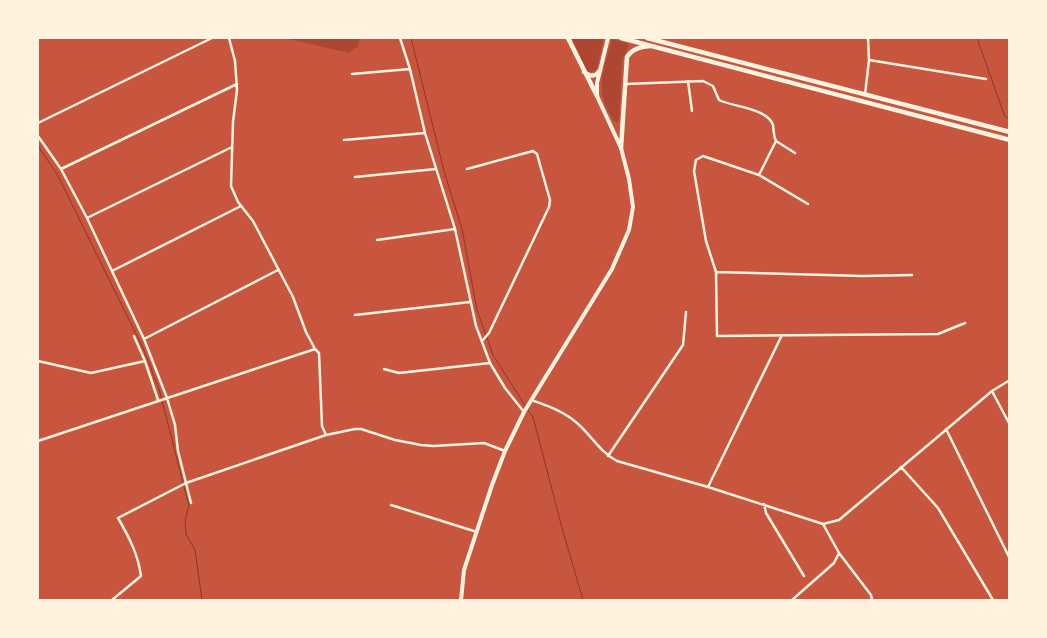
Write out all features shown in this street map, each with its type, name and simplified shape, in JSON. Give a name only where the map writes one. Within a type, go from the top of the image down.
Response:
[{"type":"highway","points":[[568,38],[597,96]]},
{"type":"highway","points":[[621,38],[1010,140]]},
{"type":"highway","points":[[647,38],[658,39],[700,52],[1010,132]]},
{"type":"highway","points":[[621,148],[624,84],[628,54],[637,48],[653,46]]},
{"type":"highway","points":[[698,58],[702,56],[700,52]]},
{"type":"highway","points":[[583,71],[588,75],[594,76],[600,70]]},
{"type":"main road","points":[[461,600],[464,570],[492,484],[505,452],[524,412],[612,269],[626,240],[631,222],[633,200],[621,148],[597,96],[597,83],[608,38]]},
{"type":"street","points":[[38,123],[212,38]]},
{"type":"street","points":[[229,38],[235,61],[237,84],[231,186],[241,206],[253,221],[293,297],[302,322],[315,349],[319,353],[322,426],[326,435]]},
{"type":"street","points":[[400,38],[410,69],[424,132],[455,228],[470,302],[482,341],[490,363],[505,388],[524,412]]},
{"type":"street","points":[[865,95],[869,60],[868,38]]},
{"type":"street","points":[[869,60],[986,78]]},
{"type":"street","points":[[352,74],[410,69]]},
{"type":"street","points":[[688,81],[692,111]]},
{"type":"street","points":[[624,84],[703,81],[713,86],[719,100],[729,105],[763,113],[772,124],[776,141],[759,175]]},
{"type":"street","points":[[61,169],[237,84]]},
{"type":"street","points":[[344,140],[424,132]]},
{"type":"street","points":[[38,136],[61,169],[87,218],[144,339],[167,398],[175,426],[178,451],[191,503]]},
{"type":"street","points":[[776,141],[795,153]]},
{"type":"street","points":[[87,218],[232,147]]},
{"type":"street","points":[[467,168],[534,151],[537,154],[550,200],[489,333],[482,341]]},
{"type":"street","points":[[808,204],[759,175],[703,156],[696,160],[694,171],[706,241],[716,272],[717,336],[938,334],[965,323]]},
{"type":"street","points":[[356,177],[436,169]]},
{"type":"street","points":[[112,271],[241,206]]},
{"type":"street","points":[[377,240],[455,228]]},
{"type":"street","points":[[144,339],[278,270]]},
{"type":"street","points":[[716,272],[863,276],[912,275]]},
{"type":"street","points":[[355,315],[470,302]]},
{"type":"street","points":[[608,456],[683,345],[686,312]]},
{"type":"street","points":[[708,487],[782,335]]},
{"type":"street","points":[[134,336],[145,361],[158,400]]},
{"type":"street","points":[[38,441],[315,349]]},
{"type":"street","points":[[38,361],[92,373],[145,361]]},
{"type":"street","points":[[384,369],[399,373],[490,363]]},
{"type":"street","points":[[530,402],[566,414],[608,456],[617,461],[764,504],[823,524],[838,520],[992,391],[1010,380]]},
{"type":"street","points":[[992,391],[1010,425]]},
{"type":"street","points":[[112,600],[141,576],[138,558],[132,542],[118,518],[186,483],[326,435],[361,429],[395,440],[421,445],[484,443],[505,452]]},
{"type":"street","points":[[946,429],[1010,559]]},
{"type":"street","points":[[901,467],[938,508],[993,600]]},
{"type":"street","points":[[764,504],[766,513],[804,576]]},
{"type":"street","points":[[391,505],[477,532]]},
{"type":"street","points":[[823,524],[839,553],[871,595],[872,600]]},
{"type":"street","points":[[792,600],[834,563],[839,553]]},
{"type":"shaded area","points":[[285,38],[360,39],[358,46],[349,53]]},
{"type":"shaded area","points":[[572,38],[604,38],[595,71],[589,73],[585,70]]},
{"type":"shaded area","points":[[612,39],[627,43],[629,46],[622,61],[619,120],[617,123],[608,111],[602,92],[602,75]]},
{"type":"waterway","points":[[411,38],[444,171],[462,229],[477,310],[493,355],[526,407]]},
{"type":"waterway","points":[[977,38],[1005,117],[1010,118]]},
{"type":"waterway","points":[[38,146],[57,174],[143,348],[159,389],[189,506],[185,520],[186,534],[195,550],[202,600]]},
{"type":"waterway","points":[[528,410],[533,417],[583,600]]}]
